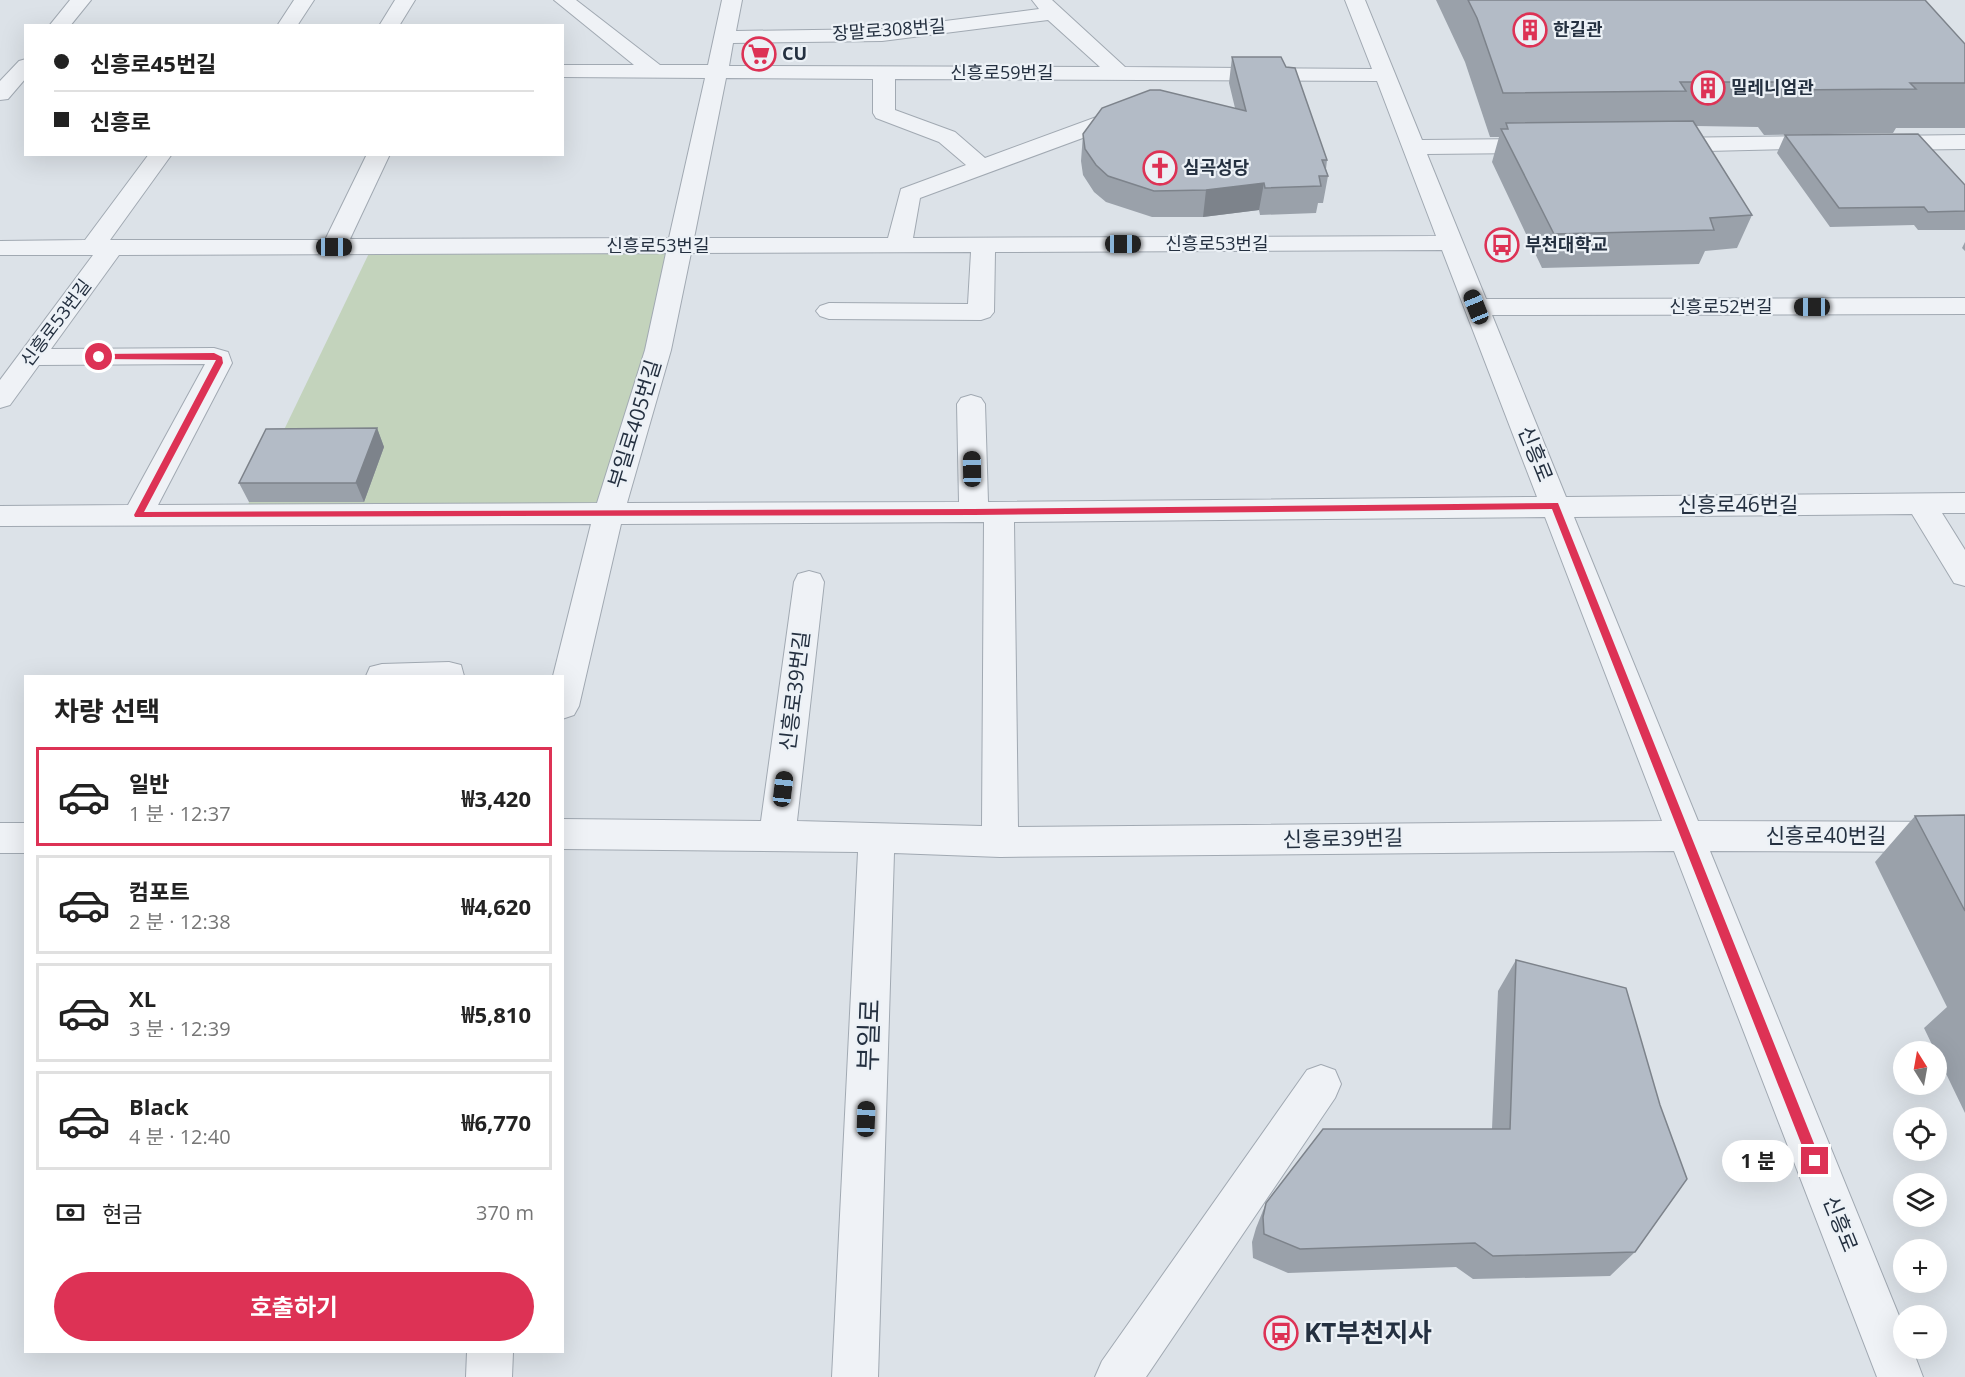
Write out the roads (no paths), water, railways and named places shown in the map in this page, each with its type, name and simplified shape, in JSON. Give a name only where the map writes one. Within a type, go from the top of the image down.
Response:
[{"type":"street","points":[[61,24],[81,0]]},
{"type":"street","points":[[288,24],[304,0]]},
{"type":"street","points":[[390,24],[405,0]]},
{"type":"street","points":[[564,0],[656,72]]},
{"type":"street","points":[[680,246],[717,72],[734,12],[709,0]]},
{"type":"street","name":"신흥로","points":[[1355,0],[1900,1377]]},
{"type":"street","points":[[899,245],[909,194],[1138,110],[1130,74],[1047,7]]},
{"type":"street","name":"장말로308번길","points":[[734,12],[882,35],[1047,7]]},
{"type":"street","points":[[0,94],[18,69]]},
{"type":"street","name":"신흥로59번길","points":[[564,71],[1384,75]]},
{"type":"street","points":[[884,73],[884,113],[947,137],[981,167]]},
{"type":"street","points":[[1648,145],[1965,142]]},
{"type":"street","points":[[1413,147],[1566,146]]},
{"type":"street","name":"신흥로53번길","points":[[0,399],[102,247],[159,156]]},
{"type":"street","points":[[334,247],[379,156]]},
{"type":"street","name":"신흥로53번길","points":[[0,248],[1451,243]]},
{"type":"street","points":[[829,311],[981,312],[983,245]]},
{"type":"street","name":"부일로405번길","points":[[564,698],[609,513],[657,350],[680,246]]},
{"type":"street","name":"신흥로52번길","points":[[1476,307],[1965,306]]},
{"type":"street","points":[[30,357],[214,356],[219,358],[219,363],[138,515]]},
{"type":"street","points":[[971,404],[986,512],[1000,842]]},
{"type":"street","name":"신흥로46번길","points":[[0,516],[986,512],[1965,503]]},
{"type":"street","points":[[1922,504],[1965,575]]},
{"type":"street","name":"신흥로39번길","points":[[777,836],[809,582]]},
{"type":"street","points":[[416,675],[449,674]]},
{"type":"street","name":"신흥로39번길","points":[[564,834],[877,837],[1000,842],[1686,836]]},
{"type":"street","name":"신흥로40번길","points":[[1686,836],[1965,837]]},
{"type":"street","name":"부일로","points":[[855,1377],[877,837]]},
{"type":"street","points":[[0,838],[24,838]]},
{"type":"street","points":[[1118,1377],[1321,1084]]},
{"type":"street","points":[[489,1377],[490,1353]]},
{"type":"place","name":"한길관","points":[[1530,30]]},
{"type":"place","name":"CU","points":[[759,54]]},
{"type":"place","name":"밀레니엄관","points":[[1708,88]]},
{"type":"place","name":"심곡성당","points":[[1160,168]]},
{"type":"place","name":"부천대학교","points":[[1502,245]]},
{"type":"place","name":"KT부천지사","points":[[1281,1333]]}]
